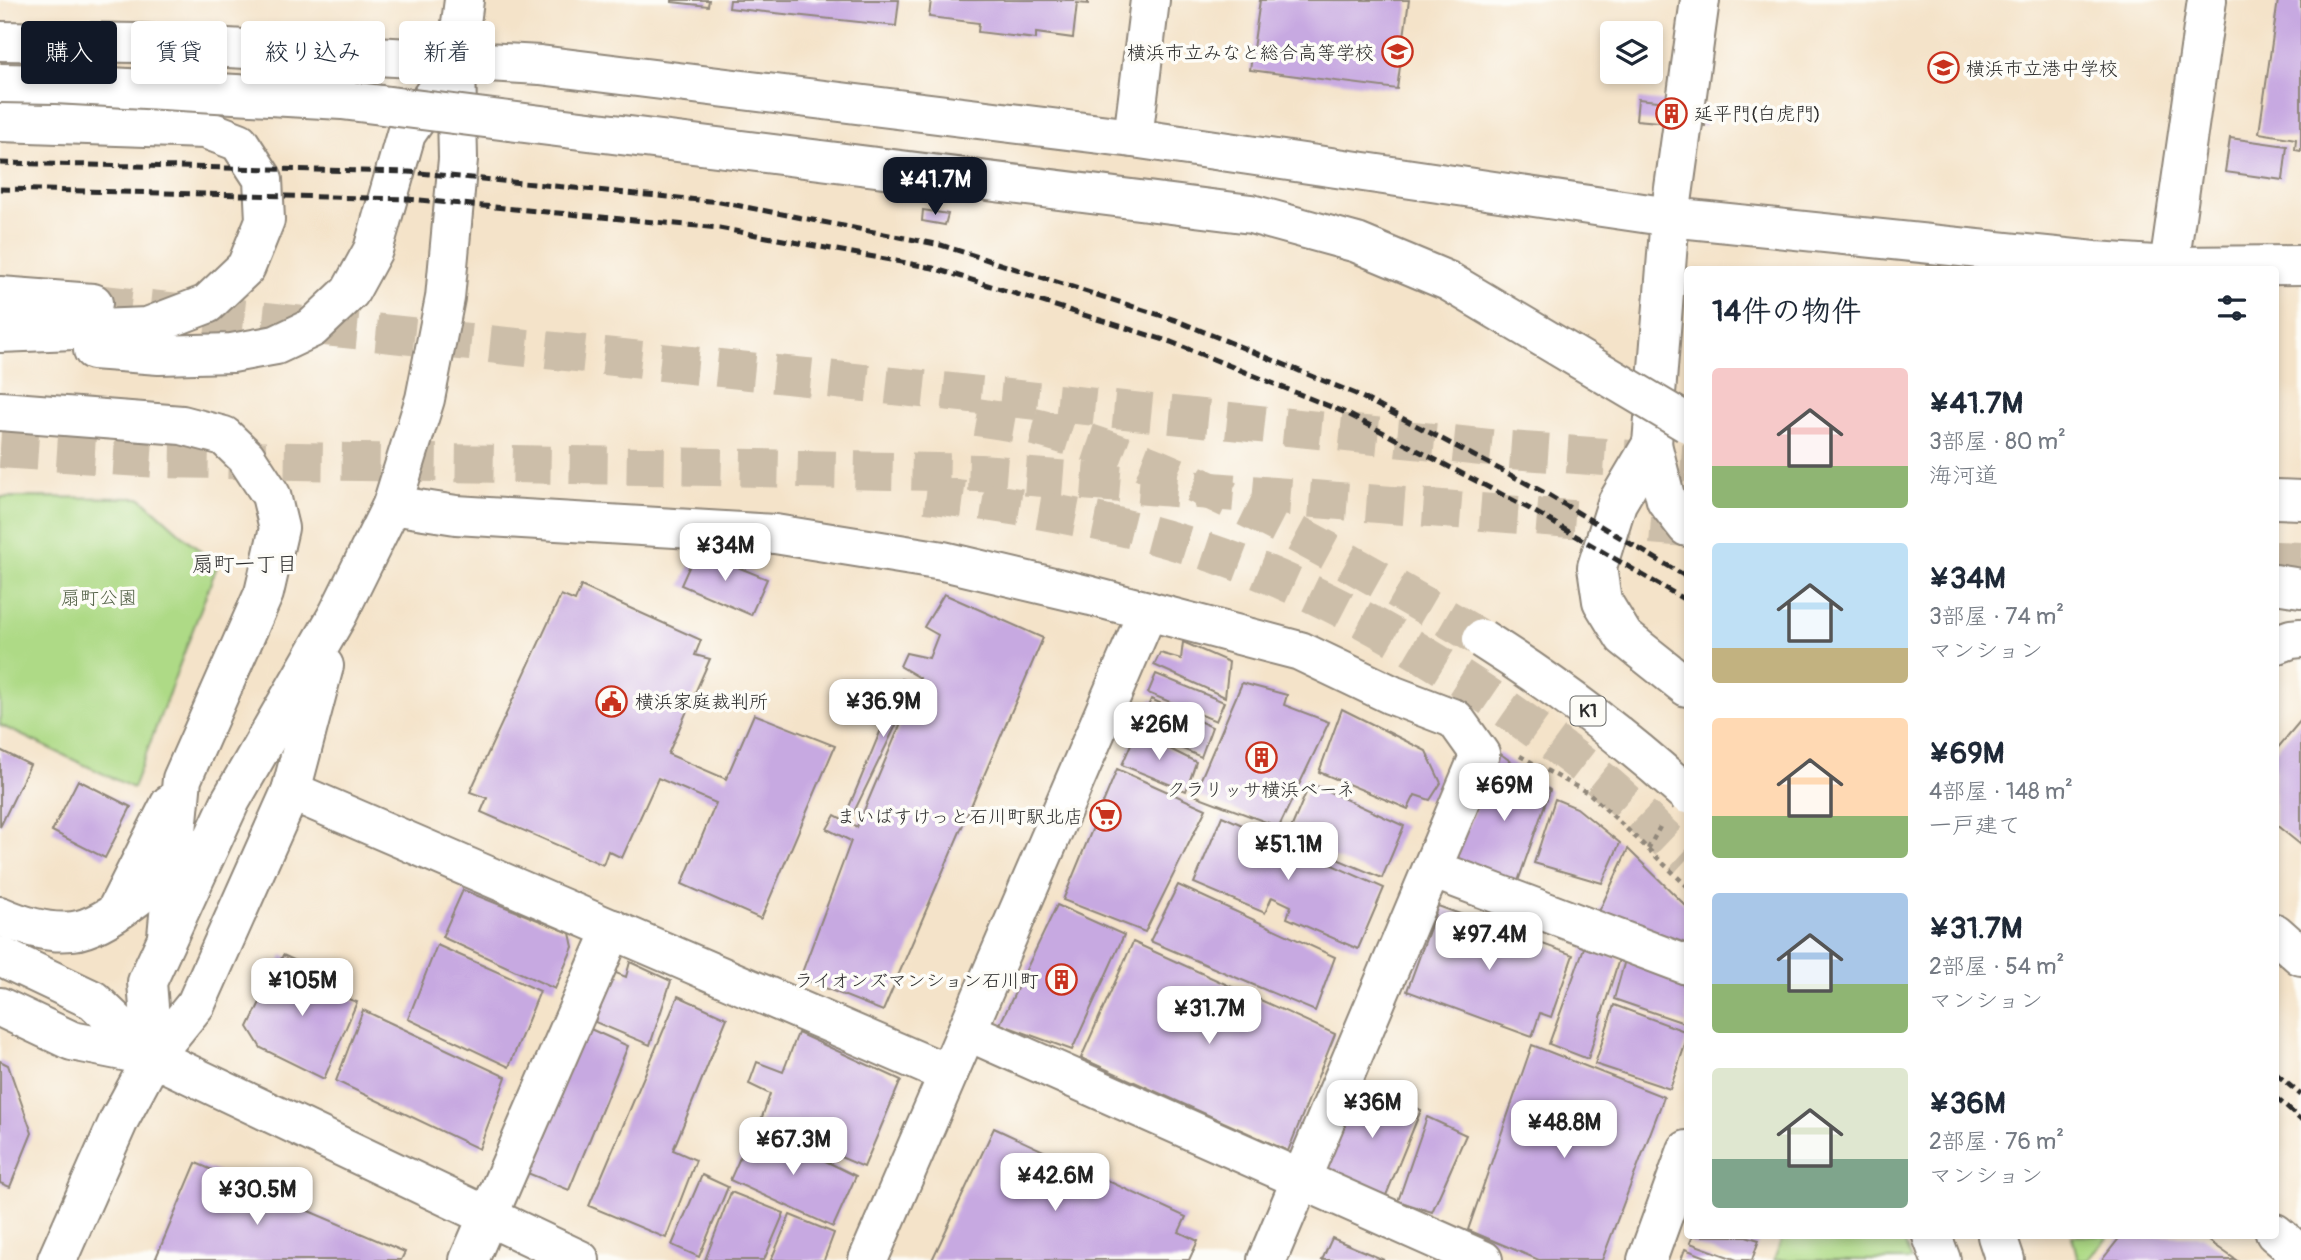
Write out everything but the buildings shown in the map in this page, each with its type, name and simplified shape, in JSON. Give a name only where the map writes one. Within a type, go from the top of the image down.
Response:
[{"type":"main road","points":[[461,21],[464,0]]},
{"type":"main road","points":[[1133,138],[1150,0]]},
{"type":"main road","points":[[1682,522],[1666,500],[1653,443],[1670,217],[1700,0]]},
{"type":"main road","points":[[2169,266],[2207,0]]},
{"type":"main road","points":[[0,41],[137,43],[399,59]]},
{"type":"main road","points":[[495,63],[540,65],[1133,138],[1670,217],[2169,266],[2301,265]]},
{"type":"main road","points":[[0,83],[342,100],[1251,214],[1357,243],[1447,281],[1684,421]]},
{"type":"main road","points":[[0,344],[159,355],[232,353],[276,345],[312,328],[349,292],[373,250],[406,134],[441,84]]},
{"type":"main road","points":[[153,1057],[146,982],[231,800],[338,614],[392,505],[425,400],[445,298],[458,159],[456,84]]},
{"type":"main road","points":[[0,122],[205,129],[239,142],[263,179],[265,220],[246,267],[207,304],[147,327],[0,333]]},
{"type":"main road","points":[[0,296],[93,303]]},
{"type":"main road","points":[[0,411],[182,425],[224,436],[246,457],[271,495],[279,528],[264,593],[182,779],[116,912]]},
{"type":"main road","points":[[1653,443],[1617,503],[1597,567],[1602,601],[1624,637],[1684,685]]},
{"type":"main road","points":[[2279,499],[2301,500]]},
{"type":"main road","points":[[392,505],[456,514],[775,534],[943,561],[1300,651],[1392,695],[1455,719],[1480,754],[1267,1260]]},
{"type":"main road","points":[[1605,540],[1632,519],[1648,514],[1665,513],[1682,522]]},
{"type":"main road","points":[[2279,585],[2301,588]]},
{"type":"main road","points":[[868,1260],[1148,611]]},
{"type":"main road","points":[[57,1260],[119,1120],[153,1057],[196,1004],[291,791],[338,614]]},
{"type":"main road","points":[[2279,644],[2301,638]]},
{"type":"main road","name":"K1","points":[[1482,639],[1590,712],[1684,791]]},
{"type":"main road","points":[[167,936],[182,779]]},
{"type":"main road","points":[[291,791],[948,1074]]},
{"type":"main road","points":[[0,916],[44,931],[74,931],[116,912],[173,868],[231,800]]},
{"type":"main road","points":[[1432,869],[1684,964]]},
{"type":"main road","points":[[468,1260],[613,929]]},
{"type":"main road","points":[[2279,937],[2301,956]]},
{"type":"main road","points":[[0,956],[93,1000],[153,1057]]},
{"type":"main road","points":[[0,1007],[72,1041],[153,1057],[579,1260]]},
{"type":"main road","points":[[967,1031],[1483,1260]]},
{"type":"main road","points":[[1647,1260],[1684,1158]]},
{"type":"main road","points":[[2279,1236],[2301,1255]]},
{"type":"main road","points":[[1933,1239],[1941,1260]]},
{"type":"main road","points":[[1998,1239],[2006,1260]]},
{"type":"path","points":[[1518,755],[1590,794],[1684,884]]},
{"type":"green space","name":"扇町公園","points":[[0,497],[141,498],[217,566],[133,788],[0,725]]},
{"type":"green space","points":[[1782,1239],[1903,1239],[1911,1260],[1774,1260]]},
{"type":"green space","points":[[2073,1239],[2106,1239],[2088,1260],[2078,1260]]},
{"type":"tunnel","points":[[93,303],[1510,450],[1684,463]]},
{"type":"tunnel","points":[[977,417],[1050,431],[1108,449],[1219,495],[1325,549],[1482,639]]},
{"type":"tunnel","points":[[0,449],[157,459],[980,473],[1684,528]]},
{"type":"tunnel","points":[[926,494],[1026,508],[1158,536],[1244,565],[1297,587],[1400,640],[1497,703],[1602,780],[1684,856]]},
{"type":"tunnel","points":[[2279,560],[2301,561]]},
{"type":"railway","points":[[0,163],[409,172],[720,202],[941,245],[1175,320],[1356,394],[1543,492],[1684,575]]},
{"type":"railway","points":[[0,189],[408,199],[719,228],[933,268],[1171,342],[1346,413],[1530,509],[1684,599]]},
{"type":"railway","points":[[2279,1076],[2301,1095]]},
{"type":"railway","points":[[2279,1101],[2301,1120]]},
{"type":"place","name":"横浜市立みなと総合高等学校","points":[[1397,52]]},
{"type":"place","name":"横浜市立港中学校","points":[[1943,68]]},
{"type":"place","name":"延平門(白虎門)","points":[[1671,113]]},
{"type":"place","name":"横浜家庭裁判所","points":[[612,701]]},
{"type":"place","name":"クラリッサ横浜ベーネ","points":[[1261,758]]},
{"type":"place","name":"まいばすけっと石川町駅北店","points":[[1106,816]]},
{"type":"place","name":"ライオンズマンション石川町","points":[[1062,980]]},
{"type":"district","name":"扇町一丁目","points":[[245,564]]}]
